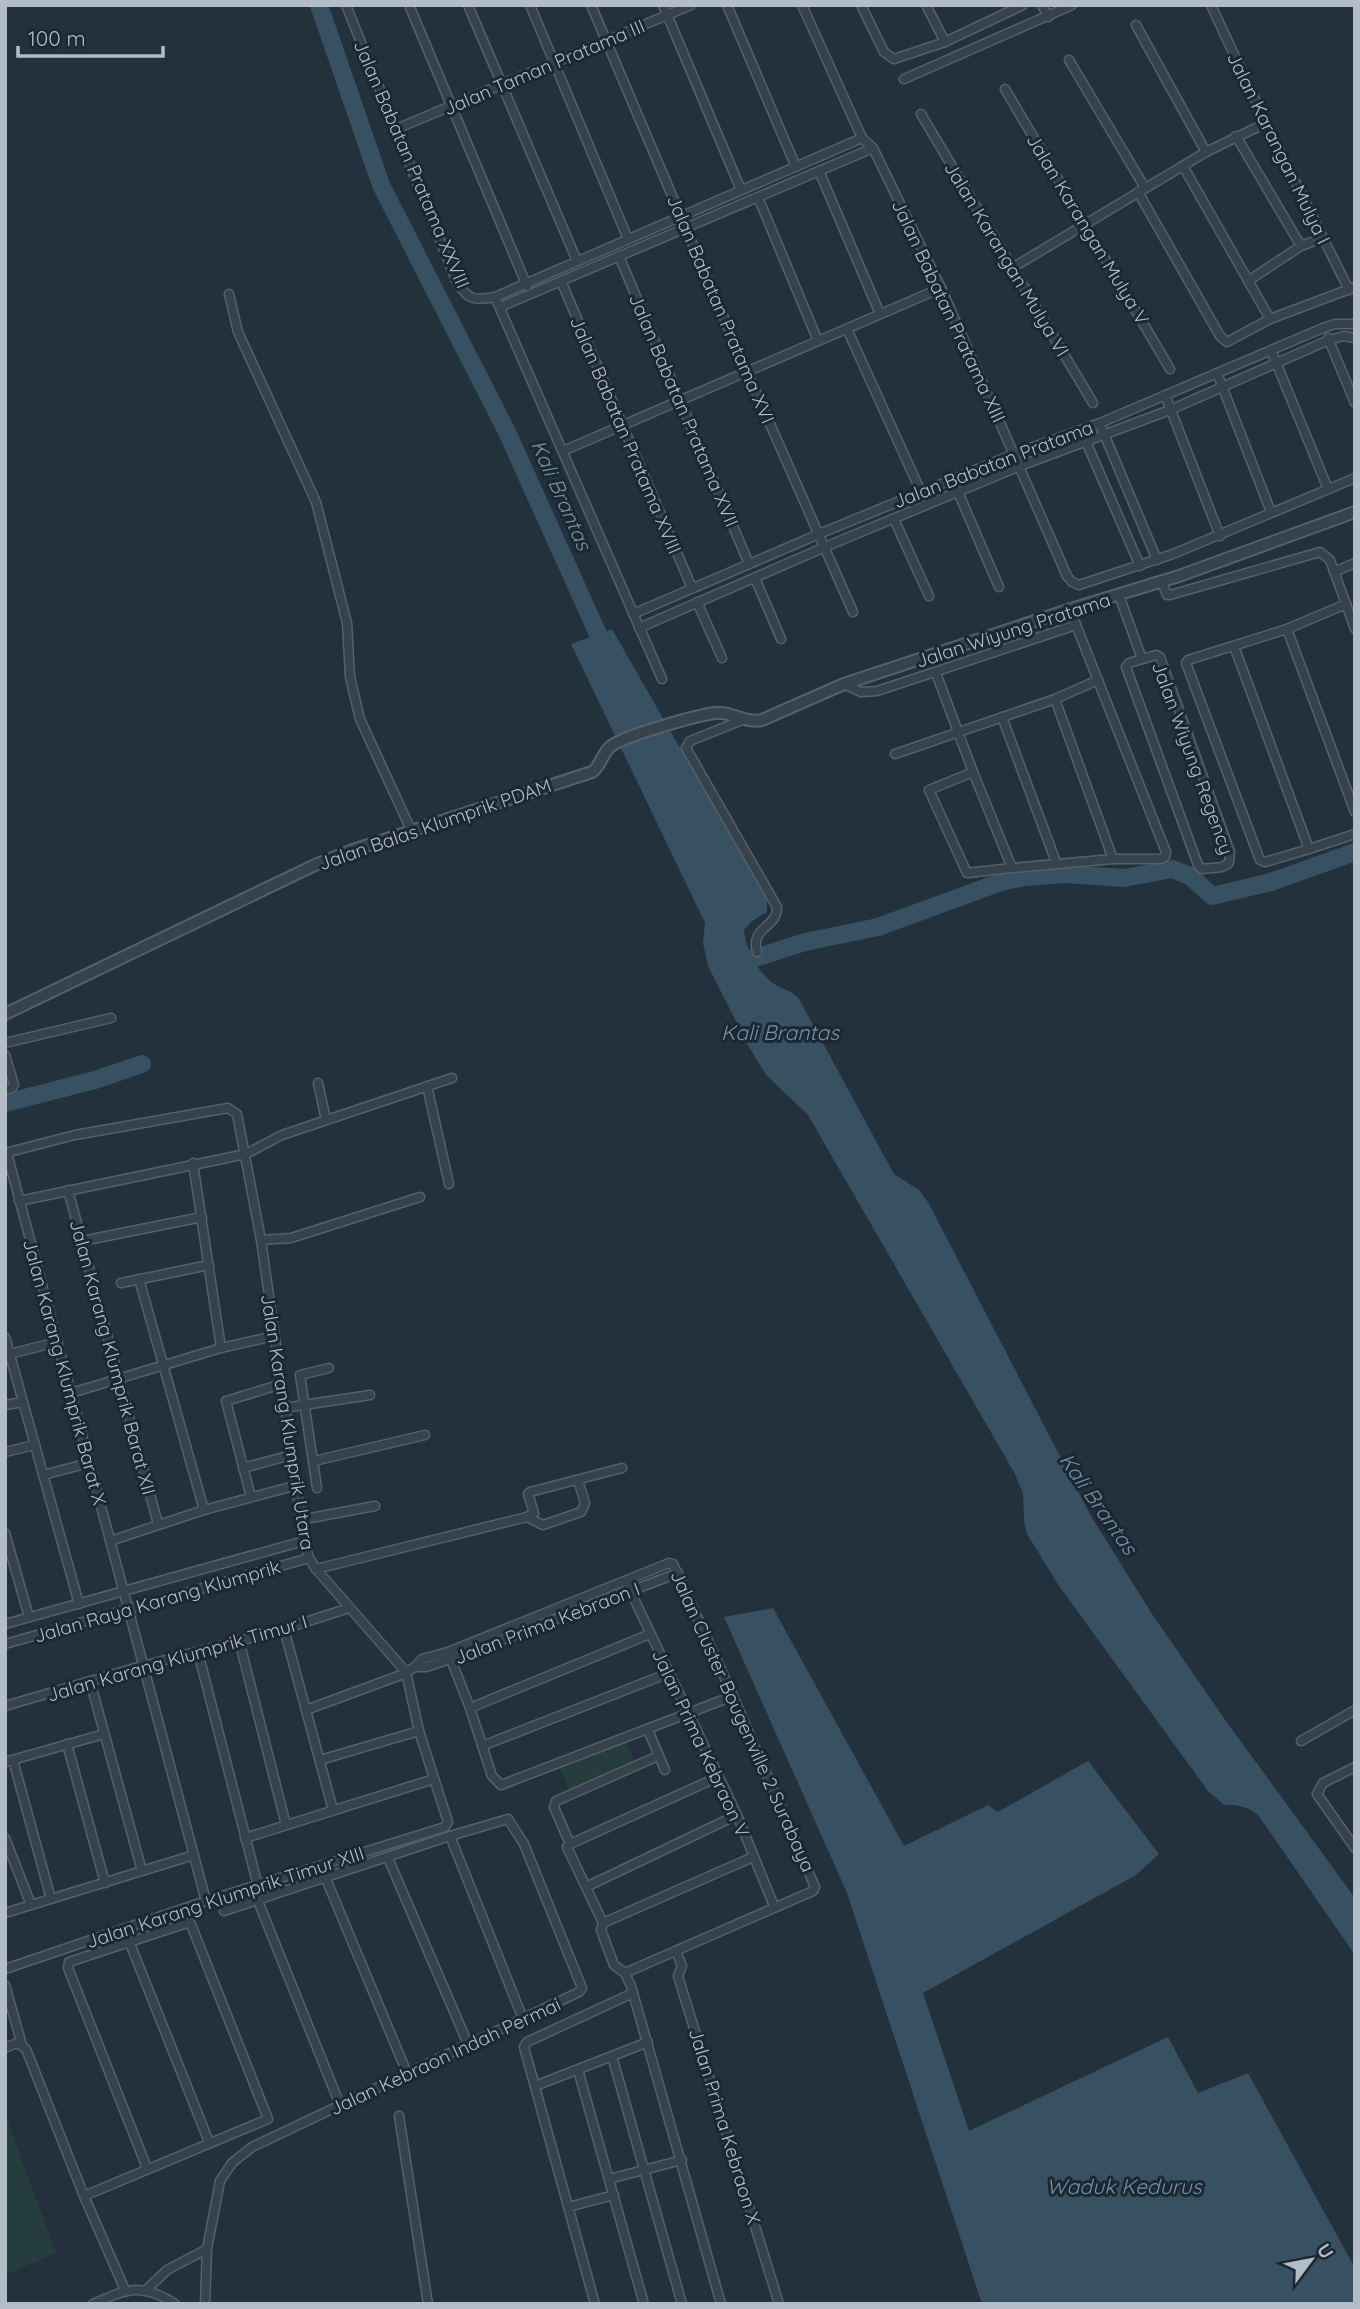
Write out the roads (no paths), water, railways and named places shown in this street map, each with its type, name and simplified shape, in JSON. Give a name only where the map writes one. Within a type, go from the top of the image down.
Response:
[{"type":"street","name":"Jalan Babatan Pratama XXVIII","points":[[346,5],[461,288],[466,295],[473,298],[481,300],[495,297]]},
{"type":"street","points":[[409,5],[530,294]]},
{"type":"street","points":[[468,5],[577,261]]},
{"type":"street","points":[[530,5],[628,239]]},
{"type":"street","name":"Jalan Babatan Pratama XVI","points":[[592,5],[685,228],[853,612]]},
{"type":"street","points":[[663,5],[741,190]]},
{"type":"street","name":"Jalan Taman Pratama III","points":[[396,130],[691,5]]},
{"type":"street","points":[[727,5],[796,167]]},
{"type":"street","points":[[500,307],[873,148],[862,138],[802,5]]},
{"type":"street","points":[[862,5],[884,52],[890,58],[899,58],[945,42],[1023,5]]},
{"type":"street","points":[[926,5],[945,42]]},
{"type":"street","points":[[904,79],[1045,12],[1072,5]]},
{"type":"street","name":"Jalan Karangan Mulya I","points":[[1211,5],[1322,238],[1352,288]]},
{"type":"street","points":[[1136,25],[1206,152]]},
{"type":"street","points":[[1069,60],[1222,338],[1228,342],[1270,319],[1352,288]]},
{"type":"street","name":"Jalan Karangan Mulya V","points":[[1005,89],[1170,369]]},
{"type":"street","name":"Jalan Karangan Mulya VI","points":[[921,114],[1093,403]]},
{"type":"street","points":[[1012,268],[1206,152],[1266,123]]},
{"type":"street","name":"Jalan Karangan Mulya I","points":[[1236,136],[1301,246]]},
{"type":"street","points":[[662,679],[495,297],[862,138]]},
{"type":"street","name":"Jalan Babatan Pratama XIII","points":[[873,148],[941,288],[1067,576],[1072,582],[1079,584]]},
{"type":"street","points":[[1182,166],[1270,319]]},
{"type":"street","points":[[819,171],[880,314]]},
{"type":"street","points":[[758,197],[818,341]]},
{"type":"street","points":[[1248,281],[1301,246],[1322,238]]},
{"type":"street","name":"Jalan Babatan Pratama XVII","points":[[619,256],[749,564]]},
{"type":"street","name":"Jalan Babatan Pratama XVIII","points":[[561,281],[692,588]]},
{"type":"street","points":[[563,452],[941,288]]},
{"type":"street","points":[[229,293],[238,332],[316,502],[346,623],[350,677],[360,719],[411,830]]},
{"type":"street","name":"Jalan Babatan Pratama","points":[[633,614],[920,492],[1100,423],[1323,328],[1335,324],[1355,324]]},
{"type":"street","points":[[1323,328],[1355,403]]},
{"type":"street","points":[[847,329],[920,492]]},
{"type":"street","name":"Jalan Babatan Pratama","points":[[639,628],[1020,466],[1170,410],[1329,340],[1344,335],[1355,338]]},
{"type":"street","points":[[1271,350],[1328,489]]},
{"type":"street","points":[[1217,373],[1271,512]]},
{"type":"street","points":[[1165,395],[1220,536]]},
{"type":"street","points":[[1100,423],[1157,560]]},
{"type":"street","points":[[1081,430],[1140,565]]},
{"type":"street","name":"Jalan Wiyung Pratama","points":[[1079,584],[1157,560],[1220,536],[1355,478]]},
{"type":"street","points":[[958,492],[999,587]]},
{"type":"street","name":"Jalan Wiyung Pratama","points":[[670,724],[718,713],[762,720],[844,684],[1162,582],[1355,512]]},
{"type":"street","points":[[894,519],[929,596]]},
{"type":"street","points":[[1162,582],[1167,595],[1170,595],[1320,552],[1327,555],[1355,629]]},
{"type":"street","points":[[1334,572],[1355,563]]},
{"type":"street","points":[[755,578],[781,639]]},
{"type":"street","name":"Jalan Wiyung Regency","points":[[1119,596],[1142,659]]},
{"type":"street","points":[[697,602],[722,659]]},
{"type":"street","points":[[1346,604],[1287,629],[1188,660],[1186,663],[1260,860],[1265,862],[1355,834]]},
{"type":"street","points":[[972,772],[929,790],[968,873],[1056,862],[1165,857],[1166,852],[1071,609]]},
{"type":"street","points":[[844,684],[861,692],[877,691],[1076,625]]},
{"type":"street","points":[[1287,629],[1355,812]]},
{"type":"street","points":[[1234,646],[1309,849]]},
{"type":"street","name":"Jalan Wiyung Regency","points":[[1156,655],[1160,657],[1230,852],[1231,859],[1227,865],[1202,869],[1197,862],[1126,667],[1129,663],[1142,659],[1156,655]]},
{"type":"street","points":[[936,673],[972,772],[1012,868]]},
{"type":"street","points":[[895,754],[1055,699],[1098,680]]},
{"type":"street","points":[[1055,699],[1113,859]]},
{"type":"street","points":[[1002,717],[1056,862]]},
{"type":"street","points":[[745,719],[690,741],[687,748],[777,906],[776,916],[757,936],[757,952]]},
{"type":"street","name":"Jalan Balas Klumprik PDAM","points":[[5,1014],[315,865],[411,830],[592,772],[597,769],[612,745],[670,724]]},
{"type":"street","points":[[5,1043],[110,1018]]},
{"type":"street","points":[[5,1055],[14,1085],[5,1090]]},
{"type":"street","points":[[19,1201],[246,1154],[273,1139],[452,1078]]},
{"type":"street","points":[[318,1083],[326,1120]]},
{"type":"street","points":[[427,1086],[449,1184]]},
{"type":"street","name":"Jalan Karang Klumprik Utara","points":[[6,1153],[75,1135],[228,1108],[237,1114],[265,1240],[274,1336],[282,1384],[295,1407],[291,1455],[304,1541],[309,1558],[406,1672],[419,1731],[448,1822],[445,1827]]},
{"type":"street","name":"Jalan Karang Klumprik Barat X","points":[[6,1153],[206,1901]]},
{"type":"street","points":[[193,1163],[221,1348]]},
{"type":"street","name":"Jalan Karang Klumprik Barat XII","points":[[68,1190],[158,1524]]},
{"type":"street","points":[[265,1240],[291,1238],[420,1197]]},
{"type":"street","points":[[82,1241],[202,1217]]},
{"type":"street","points":[[121,1283],[209,1265]]},
{"type":"street","points":[[139,1279],[204,1510]]},
{"type":"street","points":[[71,1393],[221,1348],[274,1336]]},
{"type":"street","points":[[5,1337],[79,1604]]},
{"type":"street","points":[[8,1355],[57,1342]]},
{"type":"street","points":[[317,1488],[314,1461],[295,1407],[300,1373],[329,1368]]},
{"type":"street","points":[[251,1497],[226,1401],[282,1384]]},
{"type":"street","points":[[295,1407],[370,1395]]},
{"type":"street","points":[[5,1405],[23,1402]]},
{"type":"street","points":[[314,1461],[425,1435]]},
{"type":"street","points":[[5,1452],[35,1445]]},
{"type":"street","points":[[243,1468],[291,1455]]},
{"type":"street","points":[[43,1475],[89,1463]]},
{"type":"street","points":[[320,1568],[527,1517],[534,1513],[529,1492],[622,1468]]},
{"type":"street","points":[[527,1517],[543,1525],[581,1512],[585,1503],[578,1480]]},
{"type":"street","points":[[110,1541],[204,1510],[294,1486]]},
{"type":"street","points":[[300,1520],[375,1506]]},
{"type":"street","points":[[5,1533],[29,1617]]},
{"type":"street","name":"Jalan Raya Karang Klumprik","points":[[5,1624],[304,1541]]},
{"type":"street","name":"Jalan Raya Karang Klumprik","points":[[5,1644],[309,1558]]},
{"type":"street","name":"Jalan Cluster Bougenville 2 Surabaya","points":[[669,1563],[673,1564],[678,1573],[814,1882]]},
{"type":"street","name":"Jalan Prima Kebraon I","points":[[449,1656],[669,1563]]},
{"type":"street","name":"Jalan Prima Kebraon I","points":[[306,1710],[406,1672],[422,1659],[449,1656],[678,1573]]},
{"type":"street","name":"Jalan Prima Kebraon V","points":[[626,1581],[737,1815],[774,1906]]},
{"type":"street","name":"Jalan Karang Klumprik Timur I","points":[[5,1706],[284,1629],[349,1608]]},
{"type":"street","points":[[284,1629],[333,1810]]},
{"type":"street","points":[[470,1709],[650,1634]]},
{"type":"street","points":[[239,1640],[286,1825]]},
{"type":"street","points":[[198,1652],[258,1886]]},
{"type":"street","points":[[449,1656],[492,1776],[501,1785],[733,1696]]},
{"type":"street","points":[[482,1746],[669,1674]]},
{"type":"street","points":[[90,1681],[142,1871]]},
{"type":"street","points":[[1301,1741],[1355,1710]]},
{"type":"street","points":[[648,1730],[665,1770]]},
{"type":"street","points":[[320,1760],[419,1731]]},
{"type":"street","points":[[51,1899],[9,1761],[104,1734]]},
{"type":"street","points":[[66,1744],[105,1882]]},
{"type":"street","points":[[570,1844],[554,1807],[556,1801],[658,1756]]},
{"type":"street","points":[[1355,1767],[1323,1783],[1317,1794],[1355,1849]]},
{"type":"street","points":[[603,1923],[567,1847],[718,1777]]},
{"type":"street","points":[[245,1838],[434,1779]]},
{"type":"street","points":[[586,1887],[737,1815]]},
{"type":"street","name":"Jalan Kebraon Indah Permai","points":[[205,2304],[207,2249],[220,2185],[232,2163],[253,2147],[579,1992],[582,1987],[524,1844],[512,1823],[505,1819],[224,1911]]},
{"type":"street","name":"Jalan Karang Klumprik Timur XIII","points":[[5,1969],[206,1901],[445,1827]]},
{"type":"street","points":[[450,1836],[523,2019]]},
{"type":"street","points":[[5,1838],[31,1905]]},
{"type":"street","points":[[5,1913],[194,1855]]},
{"type":"street","points":[[721,2304],[682,2160],[629,1983],[614,1965],[600,1930],[603,1923],[753,1857]]},
{"type":"street","points":[[388,1858],[468,2045]]},
{"type":"street","points":[[326,1879],[407,2073]]},
{"type":"street","name":"Jalan Kebraon Indah Permai","points":[[535,2087],[524,2047],[527,2042],[629,1983],[774,1906],[813,1891],[814,1882]]},
{"type":"street","points":[[258,1901],[340,2105]]},
{"type":"street","points":[[83,2196],[266,2120],[268,2116],[190,1922],[69,1962],[68,1968],[147,2168]]},
{"type":"street","points":[[129,1941],[209,2142]]},
{"type":"street","name":"Jalan Prima Kebraon X","points":[[678,1957],[678,1976],[779,2304]]},
{"type":"street","points":[[5,1985],[22,2045],[83,2196],[125,2290]]},
{"type":"street","points":[[595,2304],[535,2087],[648,2042]]},
{"type":"street","points":[[5,2048],[17,2043],[22,2045]]},
{"type":"street","points":[[612,2056],[682,2304]]},
{"type":"street","points":[[578,2070],[644,2304]]},
{"type":"street","points":[[399,2116],[428,2304]]},
{"type":"street","points":[[609,2179],[682,2160]]},
{"type":"street","points":[[568,2207],[614,2195]]},
{"type":"street","points":[[145,2291],[167,2270],[207,2249]]},
{"type":"street","points":[[93,2304],[125,2290],[160,2295],[175,2304]]},
{"type":"water","name":"Kali Brantas","points":[[612,629],[767,900],[767,912],[752,921],[744,930],[752,958],[770,981],[799,999],[894,1174],[919,1190],[928,1202],[1091,1516],[1152,1614],[1355,1898],[1355,1955],[1258,1815],[1242,1807],[1224,1805],[1208,1791],[1059,1586],[1027,1534],[1023,1493],[1015,1474],[808,1115],[766,1075],[749,1047],[708,966],[703,943],[705,923],[571,644]]},
{"type":"water","name":"Waduk Kedurus","points":[[773,1608],[904,1846],[988,1805],[998,1812],[1088,1761],[1159,1854],[1136,1875],[923,1993],[969,2131],[1168,2037],[1198,2093],[1248,2073],[1355,2268],[1355,2304],[982,2304],[847,1893],[724,1617]]},
{"type":"waterway","name":"Kali Brantas","points":[[319,5],[381,185],[507,432],[607,654]]},
{"type":"waterway","points":[[739,963],[805,942],[878,927],[1001,882],[1024,877],[1065,874],[1124,878],[1172,869],[1190,876],[1212,896],[1271,882],[1355,852]]},
{"type":"waterway","points":[[5,1103],[95,1080],[142,1064]]}]
